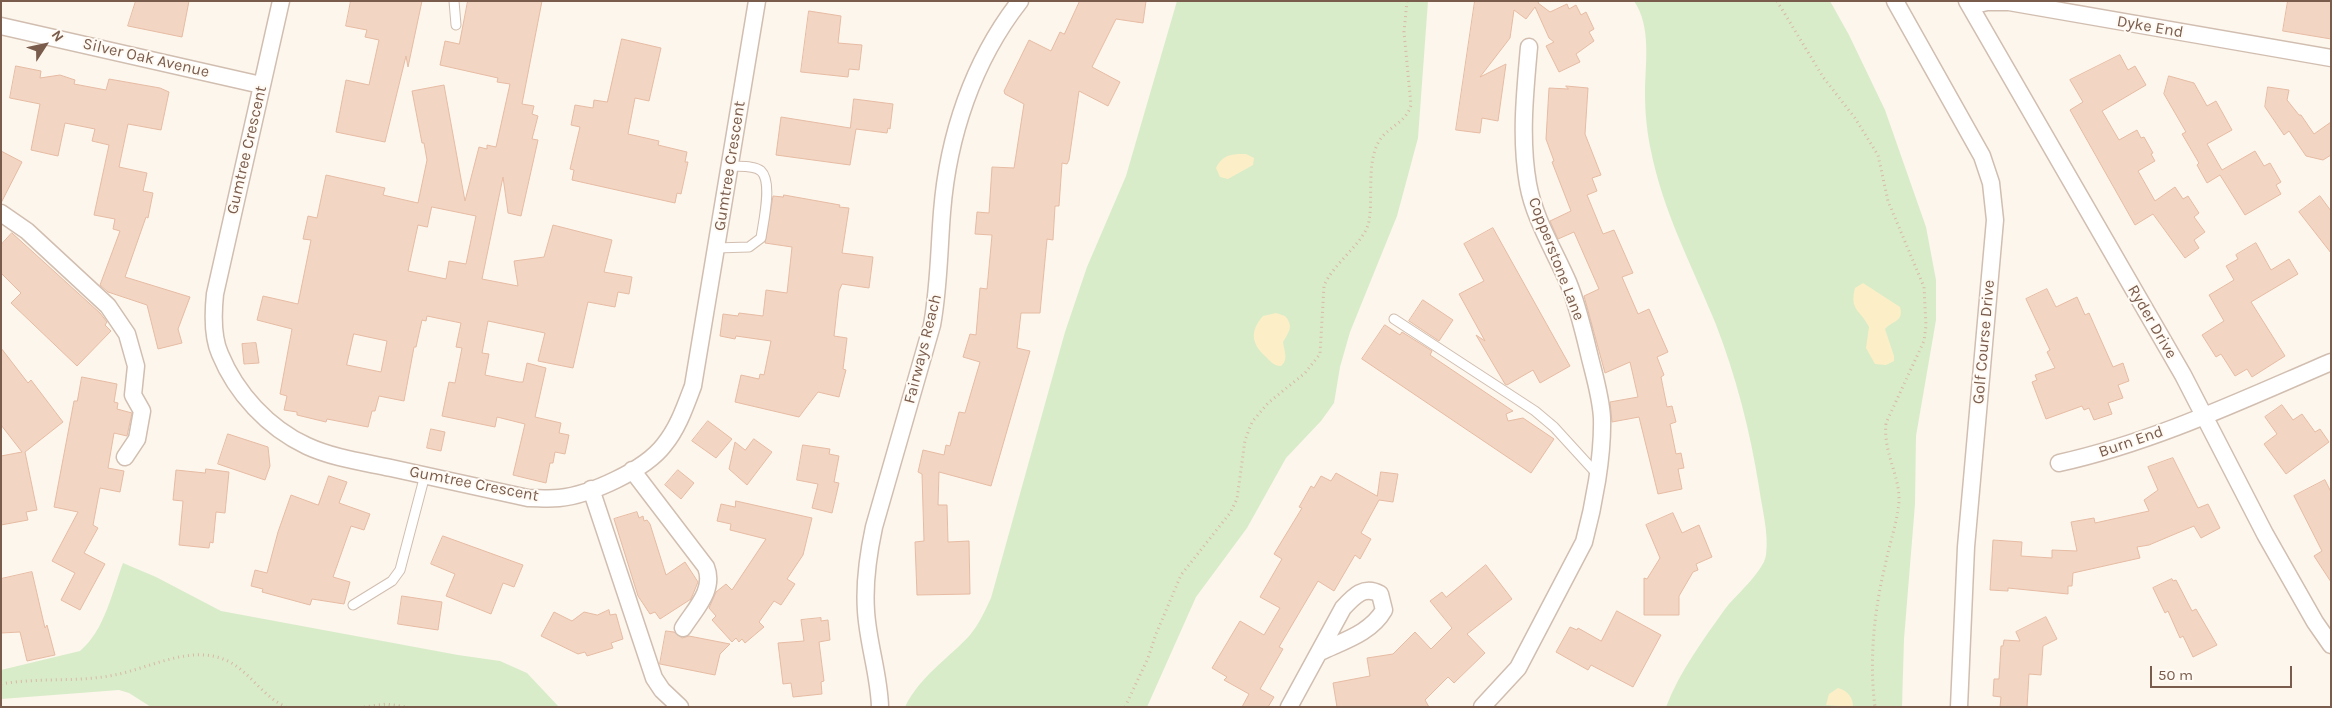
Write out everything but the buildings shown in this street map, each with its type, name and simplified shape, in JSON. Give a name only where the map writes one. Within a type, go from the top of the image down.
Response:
[{"type":"street","name":"Gumtree Crescent","points":[[281,1],[215,294],[213,313],[219,353],[235,382],[256,410],[306,446],[340,457],[528,498],[559,498],[591,489],[632,470],[663,447],[683,414],[693,386],[758,1]]},
{"type":"street","name":"Fairways Reach","points":[[880,707],[880,690],[866,611],[869,552],[874,527],[932,325],[938,290],[942,210],[951,151],[972,80],[989,46],[1020,1]]},
{"type":"street","name":"Golf Course Drive","points":[[1895,1],[1982,156],[1991,183],[1995,220],[1966,547],[1959,707]]},
{"type":"street","name":"Dyke End","points":[[1968,4],[2009,2],[2331,58]]},
{"type":"street","name":"Ryder Drive","points":[[1968,4],[2183,375],[2202,417],[2265,534],[2315,622],[2331,645]]},
{"type":"street","name":"Silver Oak Avenue","points":[[1,26],[261,84]]},
{"type":"street","name":"Copperstone Lane","points":[[1482,707],[1518,668],[1584,542],[1596,473],[1602,418],[1598,389],[1580,316],[1569,283],[1534,207],[1528,184],[1525,156],[1525,93],[1529,47]]},
{"type":"street","points":[[1,213],[27,231],[108,306],[128,334],[136,366],[133,395],[142,411],[137,439],[126,458]]},
{"type":"street","name":"Burn End","points":[[2059,463],[2089,457],[2202,417],[2331,362]]},
{"type":"street","points":[[632,470],[706,567],[709,575],[709,584],[705,594],[682,628]]},
{"type":"street","points":[[591,489],[654,678],[662,690],[680,707]]},
{"type":"street","points":[[1289,707],[1320,652]]},
{"type":"lane","points":[[454,1],[456,25]]},
{"type":"lane","points":[[716,248],[749,247],[761,238],[767,193],[766,180],[762,172],[755,168],[730,166]]},
{"type":"lane","points":[[1394,320],[1535,411],[1554,427],[1596,473]]},
{"type":"lane","points":[[353,605],[392,581],[400,570],[425,476]]},
{"type":"path","points":[[1125,707],[1148,658],[1159,626],[1181,575],[1230,513],[1237,499],[1245,440],[1252,422],[1268,403],[1305,372],[1320,354],[1324,286],[1327,278],[1356,243],[1369,221],[1372,170],[1378,142],[1408,115],[1411,105],[1404,32],[1408,1]]},
{"type":"path","points":[[1777,1],[1823,77],[1855,118],[1878,155],[1888,201],[1924,287],[1926,326],[1924,341],[1886,423],[1885,437],[1897,483],[1899,500],[1884,568],[1877,613],[1871,676],[1874,707]]},
{"type":"path","points":[[1,684],[110,676],[178,658],[204,655],[219,658],[232,664],[267,696],[286,707]]},
{"type":"path","points":[[364,707],[386,704],[408,707]]},
{"type":"green space","points":[[1177,1],[1428,1],[1418,138],[1397,216],[1350,332],[1340,367],[1334,403],[1321,421],[1286,458],[1247,528],[1196,597],[1147,707],[905,707],[926,677],[970,635],[991,598],[1065,332],[1087,267],[1126,176]]},
{"type":"green space","points":[[1634,1],[1830,1],[1849,35],[1885,110],[1926,227],[1936,280],[1936,320],[1916,436],[1915,504],[1904,639],[1902,707],[1666,707],[1685,668],[1700,644],[1725,609],[1760,568],[1766,555],[1767,538],[1751,445],[1736,383],[1723,342],[1670,217],[1656,173],[1647,130],[1645,34],[1640,11]]},
{"type":"green space","points":[[123,563],[156,577],[221,611],[458,655],[500,661],[527,673],[559,707],[151,707],[129,693],[119,690],[1,699],[1,670],[80,651],[89,642],[102,622]]},
{"type":"sand","points":[[1246,154],[1254,158],[1253,165],[1228,179],[1220,177],[1216,168],[1225,157]]},
{"type":"sand","points":[[1863,283],[1900,307],[1899,318],[1885,329],[1894,356],[1894,361],[1886,365],[1875,364],[1866,348],[1869,327],[1857,310],[1854,301],[1855,288]]},
{"type":"sand","points":[[1276,313],[1285,316],[1290,326],[1283,342],[1285,361],[1281,366],[1272,363],[1260,351],[1254,337],[1256,327],[1263,316]]},
{"type":"sand","points":[[1838,688],[1849,695],[1853,707],[1826,705],[1829,694]]}]
